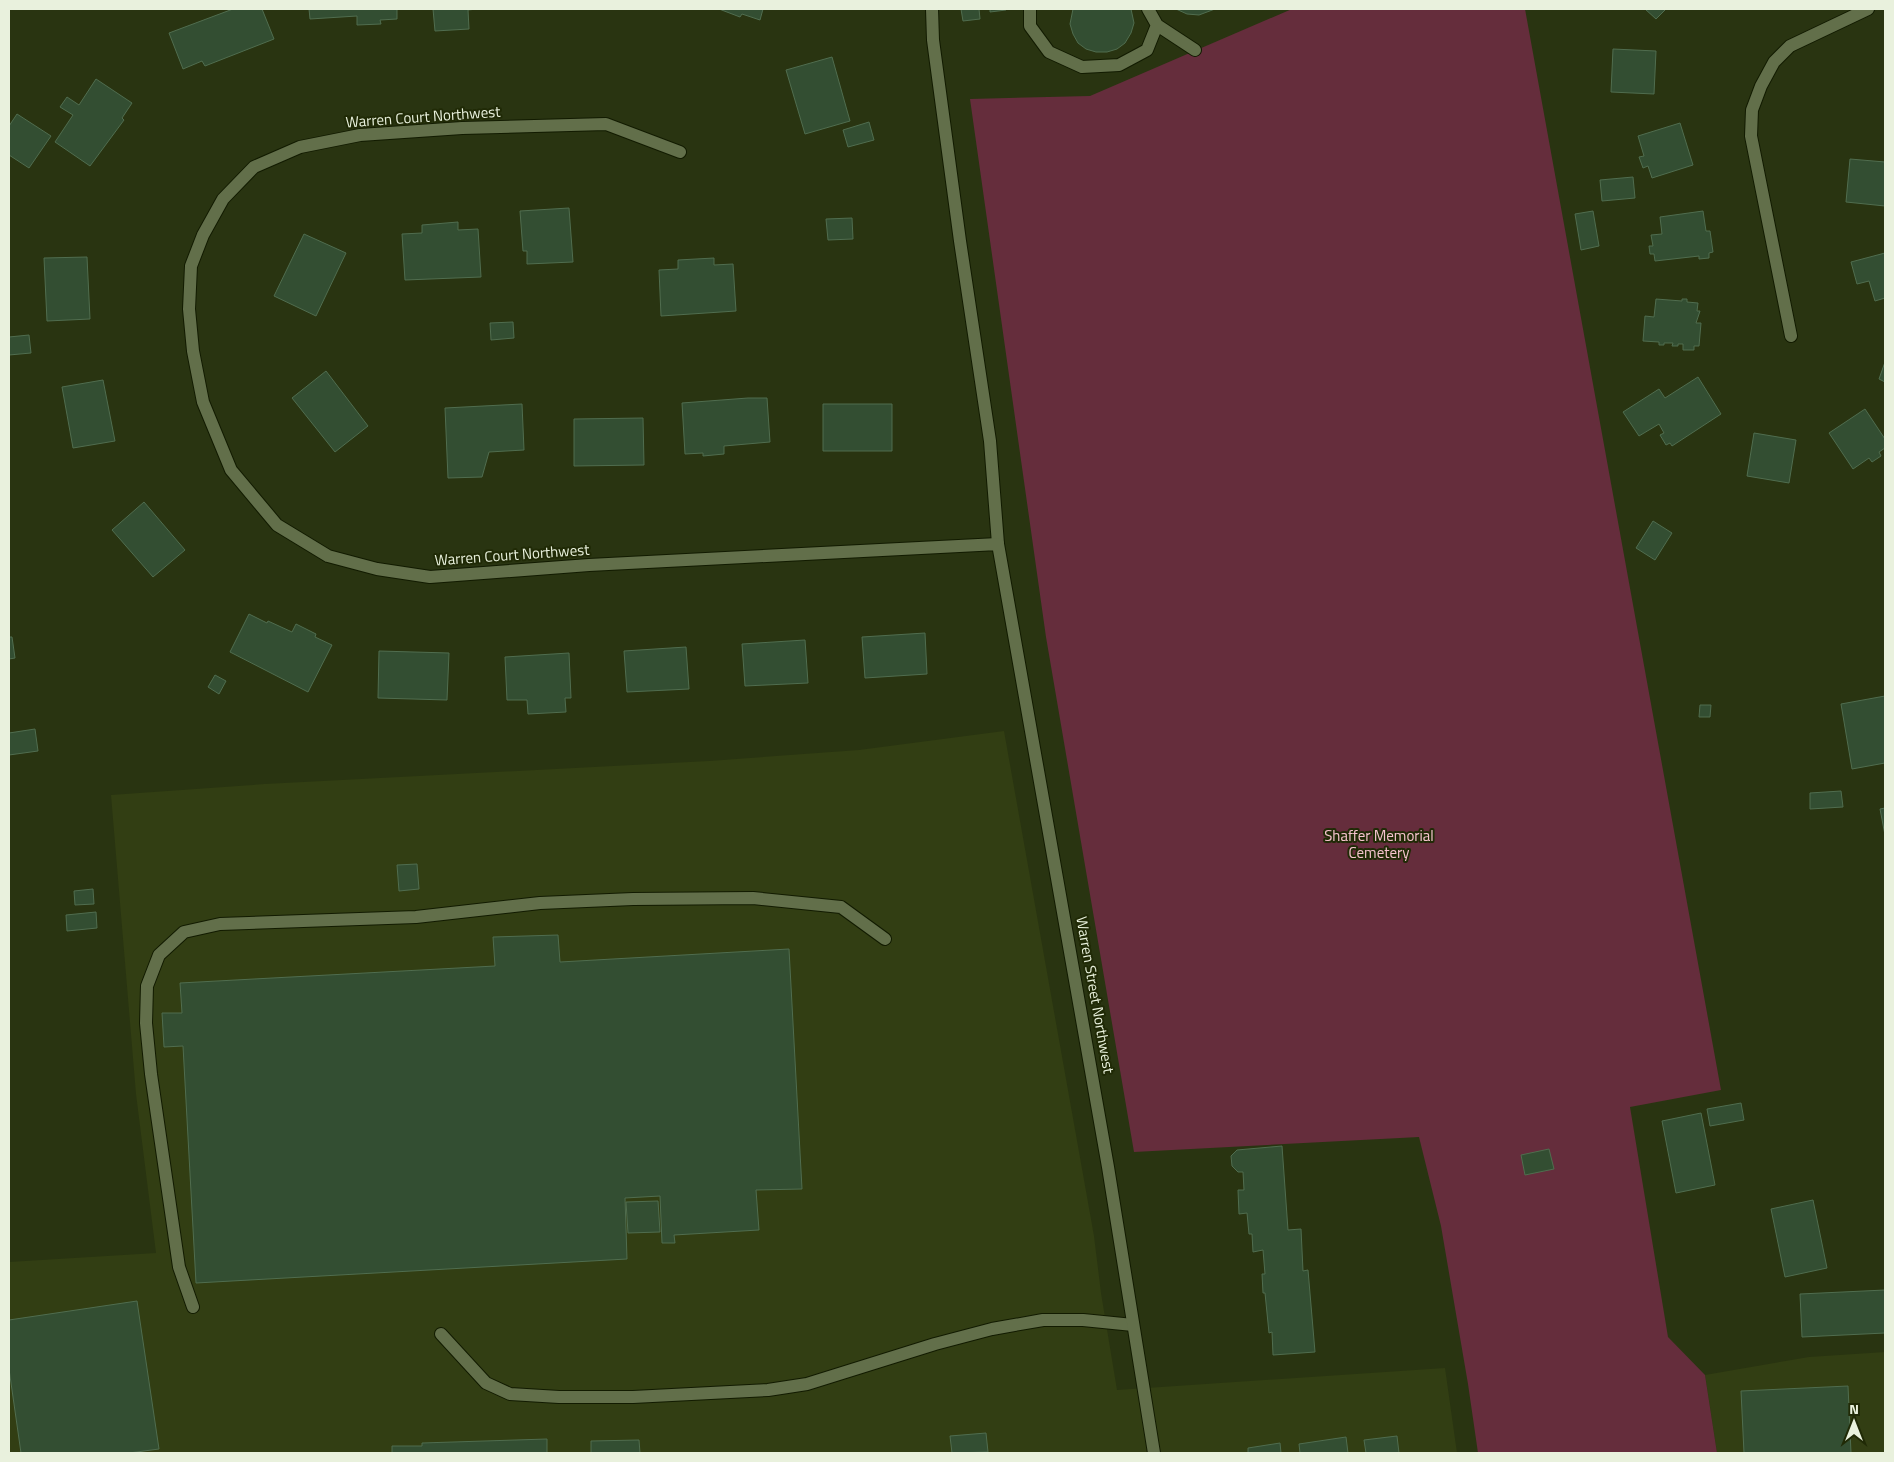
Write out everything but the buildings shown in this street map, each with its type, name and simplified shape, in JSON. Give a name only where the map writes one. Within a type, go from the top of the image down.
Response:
[{"type":"street","name":"Warren Street Northwest","points":[[932,9],[933,40],[957,222],[990,441],[998,544],[1108,1167],[1154,1453]]},
{"type":"street","points":[[1030,9],[1030,26],[1049,52],[1082,67],[1119,65],[1147,50],[1157,25]]},
{"type":"street","points":[[1148,9],[1157,25],[1195,50]]},
{"type":"street","points":[[1791,336],[1751,136],[1752,110],[1760,86],[1774,62],[1790,46],[1868,9]]},
{"type":"street","name":"Warren Court Northwest","points":[[680,152],[606,124],[462,128],[360,135],[300,147],[254,167],[223,199],[203,235],[191,266],[188,309],[193,351],[203,402],[231,470],[277,525],[328,556],[377,569],[430,578],[589,565],[998,544]]},
{"type":"street","points":[[193,1307],[179,1267],[151,1074],[146,1023],[147,986],[160,955],[184,932],[220,924],[416,917],[540,903],[633,899],[753,898],[841,908],[885,939]]},
{"type":"street","points":[[441,1334],[486,1383],[510,1394],[559,1397],[633,1397],[748,1391],[807,1384],[944,1341],[992,1328],[1043,1320],[1083,1320],[1133,1325]]},
{"type":"shaded area","points":[[1004,731],[1094,1236],[1117,1390],[1445,1368],[1457,1453],[9,1453],[9,1262],[156,1253],[136,1094],[111,795],[265,784],[709,761],[859,750]]},
{"type":"shaded area","points":[[1885,1352],[1885,1453],[1717,1453],[1705,1375],[1809,1357]]},
{"type":"green space","name":"Shaffer Memorial Cemetery","points":[[1292,9],[1525,9],[1721,1090],[1630,1107],[1668,1337],[1705,1375],[1717,1453],[1478,1453],[1441,1226],[1419,1137],[1134,1152],[1046,637],[970,99],[1090,96]]}]
